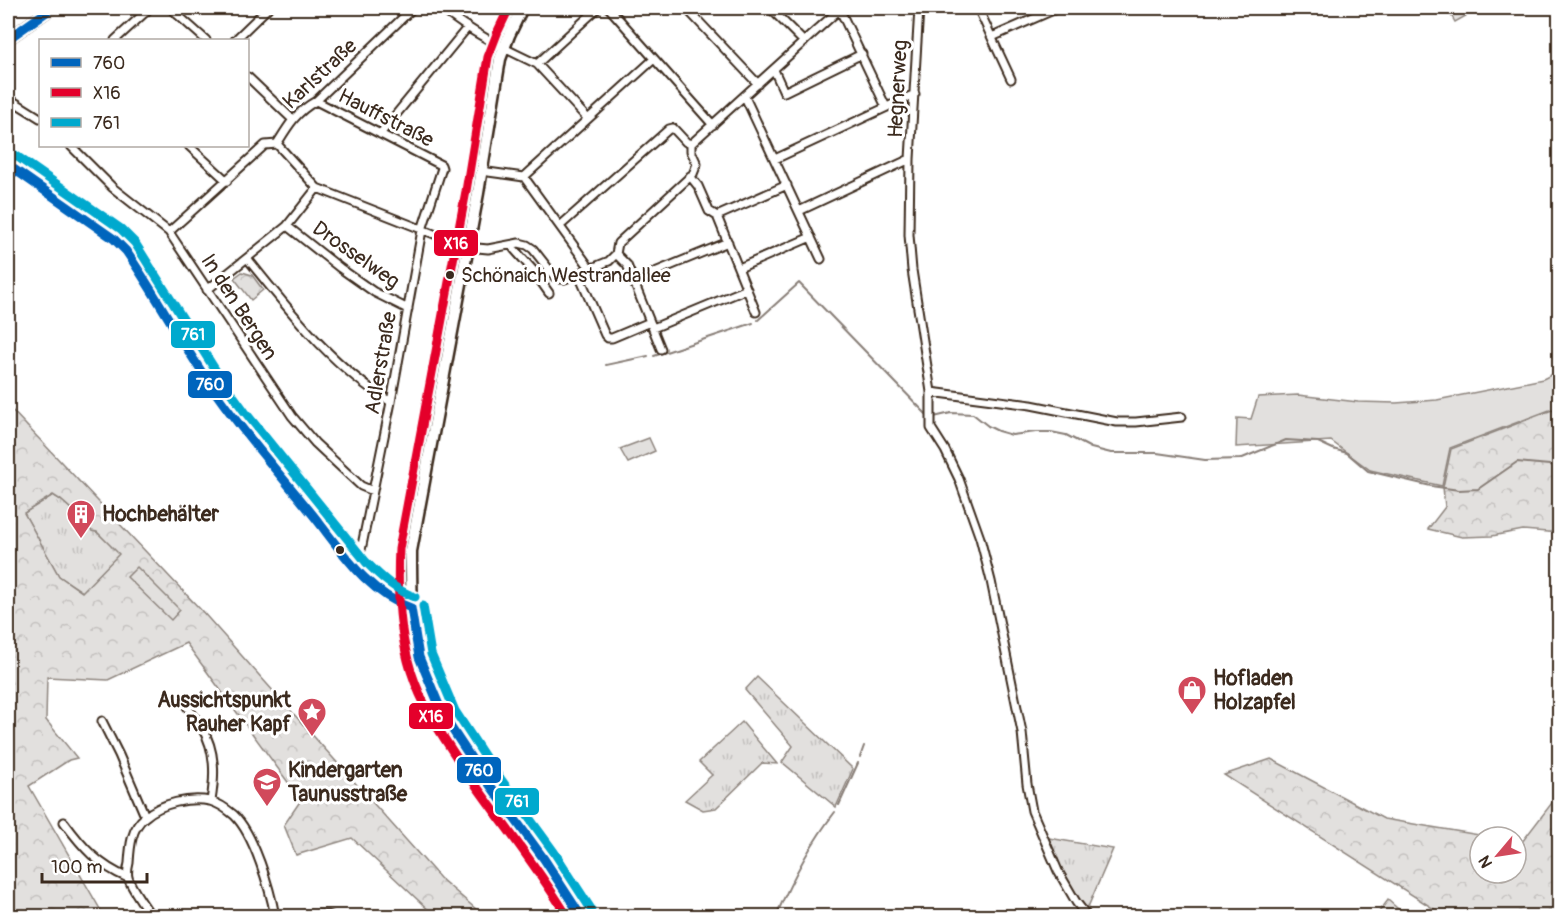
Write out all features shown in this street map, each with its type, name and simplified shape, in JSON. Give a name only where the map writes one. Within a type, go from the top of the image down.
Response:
[{"type":"main road","points":[[522,8],[500,59],[411,551],[411,608],[419,657],[444,717],[479,770],[549,866],[581,916]]},
{"type":"street","points":[[8,39],[52,8]]},
{"type":"street","points":[[116,39],[150,8]]},
{"type":"street","points":[[171,8],[205,39]]},
{"type":"street","points":[[236,39],[268,8]]},
{"type":"street","name":"Karlstraße","points":[[169,232],[266,145],[277,144],[292,120],[316,101],[413,8]]},
{"type":"street","points":[[441,8],[467,28],[537,64],[588,119]]},
{"type":"street","points":[[537,64],[598,8]]},
{"type":"street","points":[[609,8],[713,125]]},
{"type":"street","points":[[686,8],[758,84]]},
{"type":"street","points":[[770,8],[804,42]]},
{"type":"street","points":[[277,144],[317,189],[467,247],[488,249],[519,243],[527,245],[533,249],[555,277],[565,279],[609,261],[616,254],[618,243],[693,174],[697,164],[691,151],[691,144],[840,8],[886,106]]},
{"type":"street","points":[[905,8],[919,9]]},
{"type":"street","points":[[978,8],[1011,79]]},
{"type":"street","points":[[992,37],[1058,8]]},
{"type":"street","name":"Hegnerweg","points":[[919,9],[910,159],[909,235],[912,270],[931,392],[932,428],[959,479],[980,538],[1022,732],[1032,811],[1058,871],[1087,916]]},
{"type":"street","points":[[380,134],[467,28]]},
{"type":"street","points":[[774,70],[784,92],[862,54]]},
{"type":"street","points":[[524,177],[654,59]]},
{"type":"street","points":[[249,78],[292,120]]},
{"type":"street","points":[[775,159],[915,94]]},
{"type":"street","points":[[745,97],[821,259]]},
{"type":"street","points":[[8,98],[39,117]]},
{"type":"street","name":"Hauffstraße","points":[[316,101],[441,165]]},
{"type":"street","points":[[560,226],[669,129],[673,128],[686,142],[691,144]]},
{"type":"street","name":"In den Bergen","points":[[72,147],[113,188],[169,232],[292,416],[315,443],[361,486],[373,491]]},
{"type":"street","points":[[190,147],[226,181]]},
{"type":"street","points":[[799,211],[910,159]]},
{"type":"street","points":[[8,165],[114,239],[126,251],[211,386],[235,419],[357,570],[377,591],[411,608]]},
{"type":"street","name":"Adlerstraße","points":[[357,570],[391,402],[422,230],[442,171],[441,165]]},
{"type":"street","points":[[481,171],[524,177],[590,268]]},
{"type":"street","points":[[690,176],[698,186],[709,211],[717,216],[756,312]]},
{"type":"street","points":[[717,216],[787,185]]},
{"type":"street","points":[[207,290],[287,226],[317,189]]},
{"type":"street","name":"Drosselweg","points":[[287,226],[374,292],[408,309]]},
{"type":"street","points":[[739,268],[811,237]]},
{"type":"street","points":[[633,280],[728,242]]},
{"type":"street","points":[[514,249],[549,293]]},
{"type":"street","points":[[616,254],[627,265],[661,350]]},
{"type":"street","points":[[247,258],[313,337],[373,391],[391,402]]},
{"type":"street","points":[[578,273],[608,338],[651,325],[747,289]]},
{"type":"street","points":[[931,392],[1031,405],[1117,422],[1182,417]]},
{"type":"street","points":[[186,705],[203,729],[212,754],[214,776],[211,801]]},
{"type":"street","points":[[102,721],[145,816]]},
{"type":"street","points":[[151,916],[128,878],[130,843],[138,824],[145,816],[164,806],[183,800],[211,801],[235,816],[244,828],[268,885],[275,916]]},
{"type":"street","points":[[64,822],[93,857],[113,872],[128,878]]},
{"type":"street","points":[[300,916],[331,916]]},
{"type":"green space","points":[[1447,8],[1480,8],[1455,22]]},
{"type":"green space","points":[[242,272],[252,275],[263,290],[251,300],[234,278]]},
{"type":"green space","points":[[1559,371],[1559,414],[1552,409],[1450,448],[1442,486],[1370,470],[1331,441],[1236,447],[1237,418],[1251,419],[1258,397],[1298,395],[1358,402],[1396,403],[1437,400],[1543,379]]},
{"type":"green space","points":[[8,406],[201,610],[440,878],[484,916],[435,916],[352,838],[296,855],[284,825],[301,800],[186,643],[108,680],[47,677],[46,720],[77,758],[69,760],[29,786],[104,916],[8,916]],"holes":[[[53,495],[80,517],[81,522],[92,531],[97,532],[119,554],[82,592],[59,576],[24,513]]]},
{"type":"green space","points":[[1552,410],[1559,415],[1559,533],[1523,530],[1492,536],[1462,537],[1428,529],[1445,507],[1443,487],[1451,449]]},
{"type":"green space","points":[[649,438],[655,451],[628,463],[620,449]]},
{"type":"green space","points":[[53,495],[120,554],[83,592],[59,576],[24,513]]},
{"type":"green space","points":[[137,567],[180,610],[171,620],[127,577]]},
{"type":"green space","points":[[757,677],[853,769],[836,807],[782,762],[793,746],[745,690]]},
{"type":"green space","points":[[742,722],[777,764],[762,763],[716,808],[703,810],[685,800],[712,775],[699,762]]},
{"type":"green space","points":[[1271,759],[1384,819],[1468,833],[1468,885],[1528,885],[1528,834],[1555,799],[1559,787],[1559,916],[1445,916],[1224,775]]},
{"type":"green space","points":[[1043,837],[1113,849],[1085,914]]},
{"type":"green space","points":[[1388,900],[1406,916],[1376,916]]},
{"type":"waterway","points":[[758,320],[799,283],[927,415]]},
{"type":"waterway","points":[[654,356],[753,323]]},
{"type":"waterway","points":[[606,365],[648,356]]},
{"type":"waterway","points":[[934,417],[951,413],[973,414],[988,426],[1012,435],[1051,432],[1066,435],[1091,448],[1111,453],[1157,453],[1205,460],[1240,459],[1286,440],[1318,442],[1347,453],[1368,471],[1431,486],[1459,490],[1478,489],[1517,462],[1560,466]]},
{"type":"waterway","points":[[860,757],[864,746]]},
{"type":"waterway","points":[[839,805],[858,763]]},
{"type":"waterway","points":[[776,916],[802,862],[835,812]]},
{"type":"transit line","name":"760","points":[[8,39],[52,8]]},
{"type":"transit line","name":"X16","points":[[509,8],[488,57],[466,191],[399,549],[399,595],[401,626],[407,656],[427,709],[463,767],[567,916]]},
{"type":"transit line","name":"761","points":[[15,155],[121,229],[135,243],[221,379],[245,412],[366,562],[401,591],[415,597]]},
{"type":"transit line","name":"760","points":[[8,165],[114,239],[126,251],[200,369],[248,436],[356,569],[381,592],[411,608]]},
{"type":"transit line","name":"761","points":[[423,606],[431,654],[455,711],[591,909]]},
{"type":"transit line","name":"760","points":[[411,608],[419,657],[444,717],[479,770],[544,859],[581,916]]},
{"type":"place","name":"Schönaich Westrandallee","points":[[450,275]]},
{"type":"place","name":"Hochbehälter","points":[[81,540]]},
{"type":"place","name":"Hofladen Holzapfel","points":[[1192,716]]},
{"type":"place","name":"Aussichtspunkt Rauher Kapf","points":[[312,738]]},
{"type":"place","name":"Kindergarten Taunusstraße","points":[[267,808]]}]
